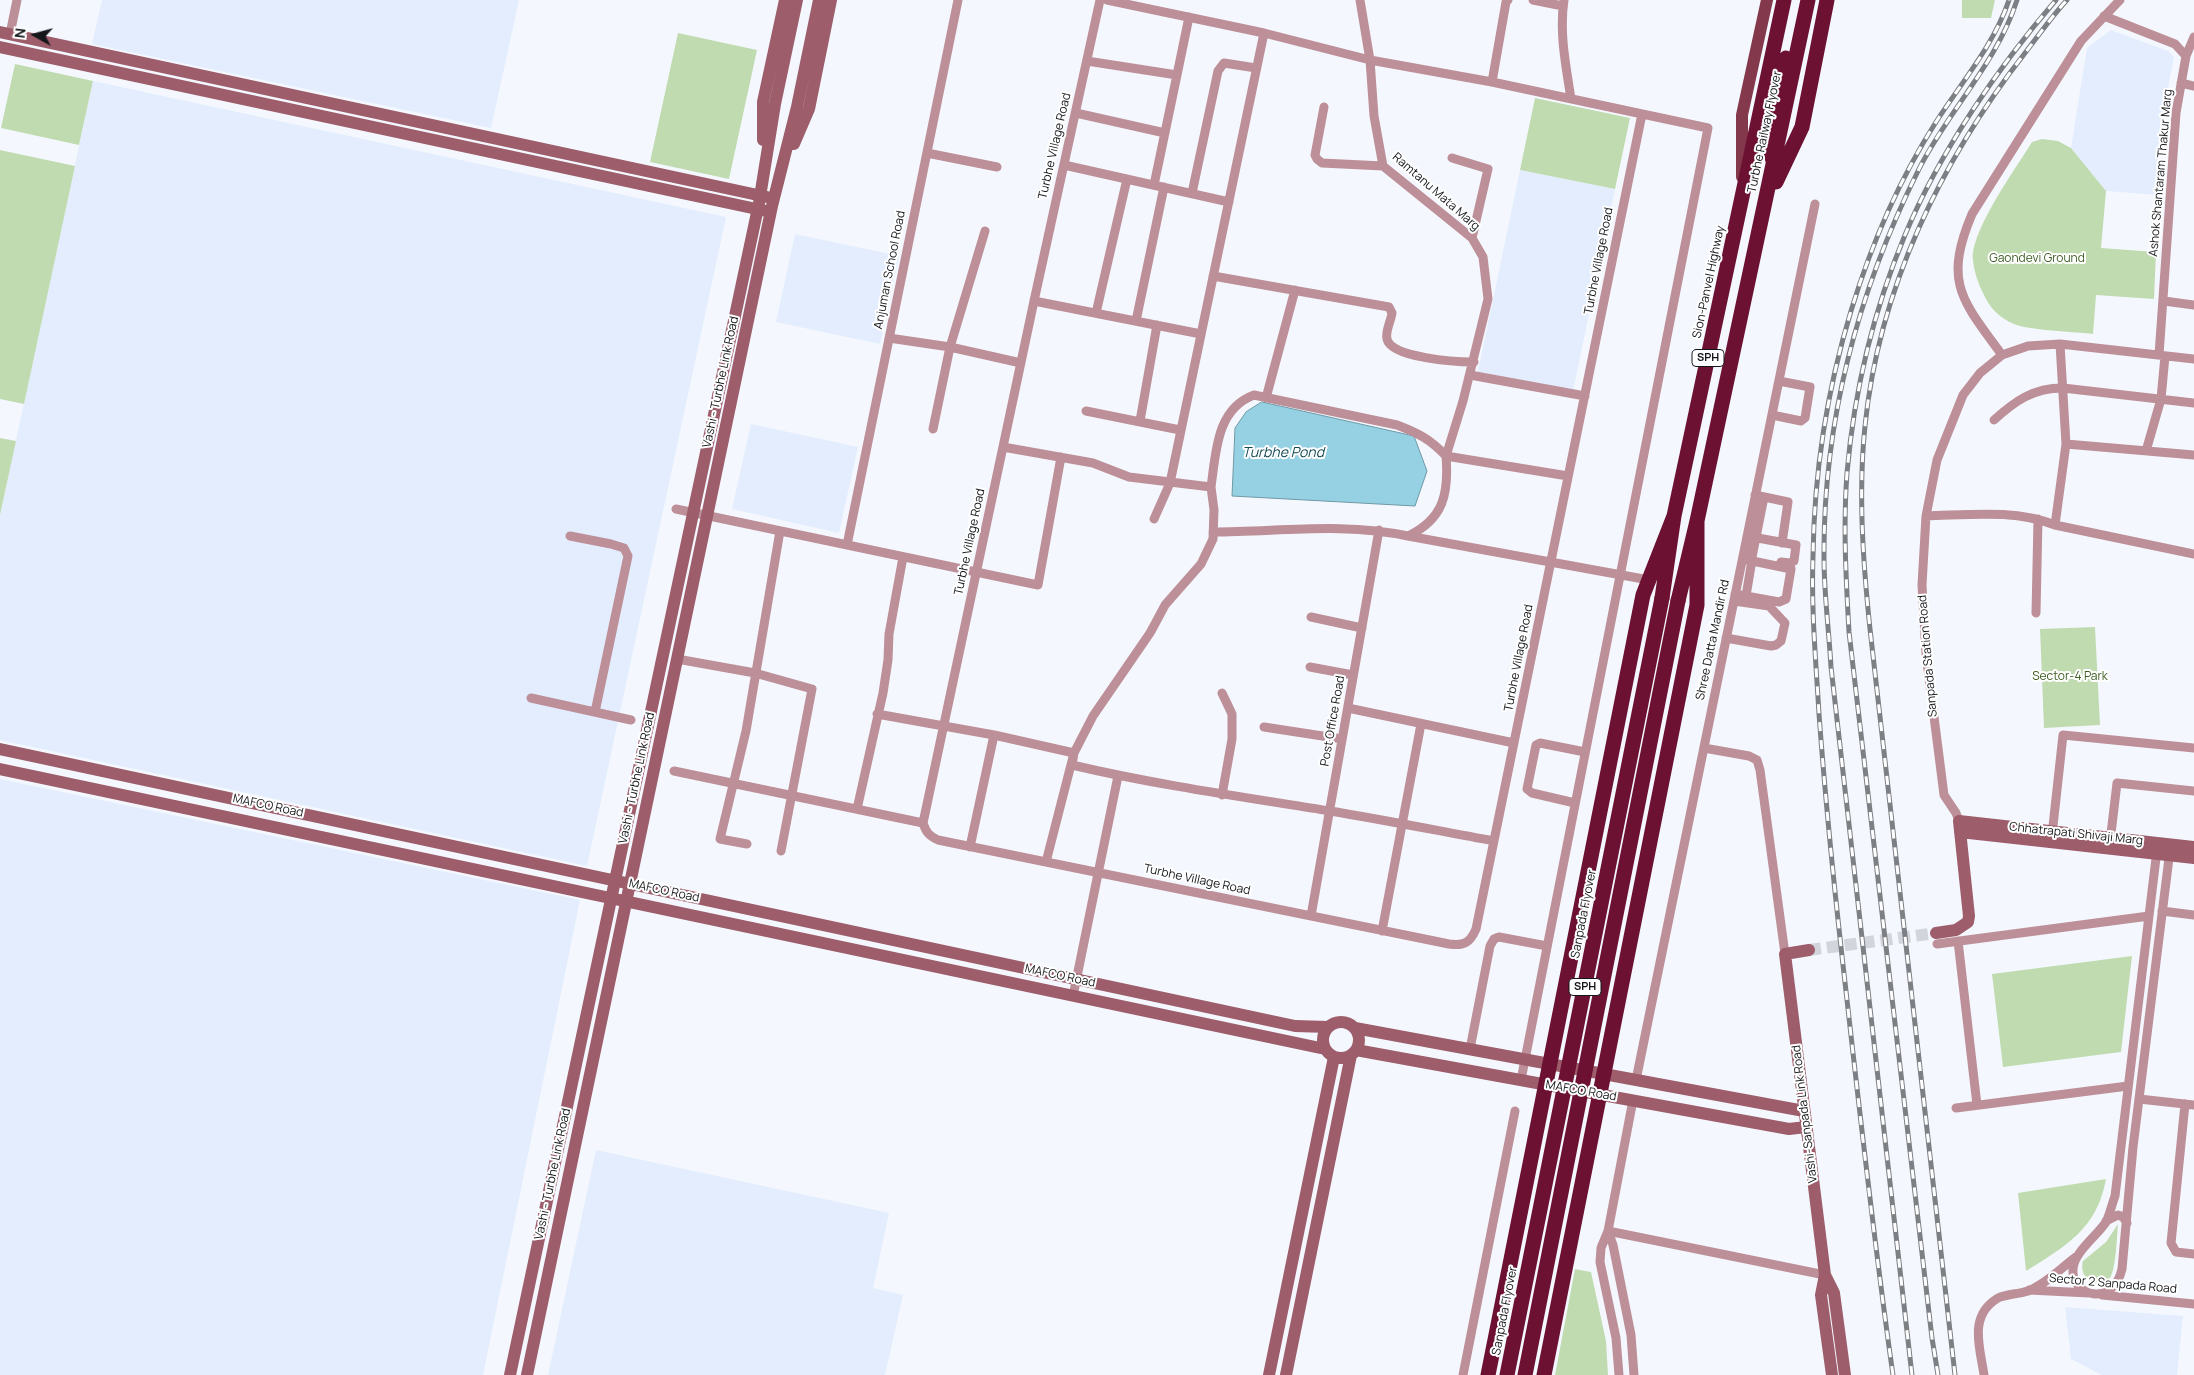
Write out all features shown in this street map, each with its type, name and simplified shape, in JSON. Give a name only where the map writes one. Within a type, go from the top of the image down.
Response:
[{"type":"highway","name":"Turbhe Railway Flyover","points":[[1742,200],[1784,0]]},
{"type":"highway","points":[[1774,166],[1769,137],[1798,0]]},
{"type":"highway","name":"Turbhe Railway Flyover","points":[[1765,206],[1808,0]]},
{"type":"highway","name":"Turbhe Railway Flyover","points":[[1765,206],[1802,126],[1827,0]]},
{"type":"highway","name":"Sion-Panvel Highway","points":[[1674,516],[1742,200]]},
{"type":"highway","name":"SPH","points":[[1524,1375],[1678,602],[1765,206]]},
{"type":"highway","points":[[1488,1375],[1641,605],[1674,516]]},
{"type":"highway","name":"Sanpada Flyover","points":[[1508,1375],[1662,598],[1674,516]]},
{"type":"highway","points":[[1544,1375],[1697,605],[1697,521]]},
{"type":"highway","points":[[1529,1168],[1583,1179]]},
{"type":"main road","points":[[762,180],[763,102],[785,0]]},
{"type":"main road","points":[[762,180],[775,104],[797,0]]},
{"type":"main road","points":[[778,184],[819,0]]},
{"type":"main road","points":[[778,184],[808,109],[832,0]]},
{"type":"main road","points":[[1742,200],[1742,115],[1767,0]]},
{"type":"main road","points":[[5,33],[774,198]]},
{"type":"main road","points":[[0,47],[771,212]]},
{"type":"main road","name":"Vashi - Turbhe Link Road","points":[[510,1375],[762,180]]},
{"type":"main road","name":"Vashi - Turbhe Link Road","points":[[527,1375],[778,184]]},
{"type":"main road","name":"MAFCO Road","points":[[0,749],[1295,1026],[1328,1027]]},
{"type":"main road","name":"MAFCO Road","points":[[0,769],[907,960],[1329,1053]]},
{"type":"main road","name":"Chhatrapati Shivaji Marg","points":[[1959,827],[2164,849],[2194,847]]},
{"type":"main road","name":"Sanpada Station Road","points":[[1936,938],[1956,930],[1968,922],[1969,916],[1959,827]]},
{"type":"main road","name":"Chhatrapati Shivaji Marg","points":[[2164,849],[2194,858]]},
{"type":"main road","points":[[1785,954],[1809,950]]},
{"type":"main road","name":"Vashi-Sanpada Link Road","points":[[1785,954],[1825,1275],[1821,1295],[1832,1375]]},
{"type":"main road","points":[[1269,1375],[1329,1053],[1323,1037],[1328,1027],[1339,1022],[1345,1022],[1355,1028],[1359,1039],[1354,1052],[1286,1375]]},
{"type":"main road","name":"MAFCO Road","points":[[1355,1028],[1804,1110]]},
{"type":"main road","points":[[1329,1053],[1340,1058],[1354,1052]]},
{"type":"main road","name":"MAFCO Road","points":[[1354,1052],[1521,1080],[1789,1129],[1806,1127]]},
{"type":"main road","name":"Vashi-Sanpada Link Road","points":[[1825,1275],[1834,1293],[1845,1375]]},
{"type":"street","points":[[5,33],[17,0]]},
{"type":"street","name":"Anjuman School Road","points":[[847,545],[958,0]]},
{"type":"street","name":"Turbhe Village Road","points":[[1100,0],[923,823],[925,831],[931,837],[970,847],[1449,944],[1459,945],[1470,941],[1476,929],[1642,114]]},
{"type":"street","points":[[1107,0],[1264,33],[1370,60],[1492,82],[1708,128],[1521,1080]]},
{"type":"street","name":"Ramtanu Mata Marg","points":[[1360,0],[1370,60],[1374,116],[1383,166],[1472,238],[1483,257],[1488,299],[1474,362],[1446,456],[1447,480],[1439,512],[1430,523],[1408,536]]},
{"type":"street","points":[[1492,82],[1506,2],[1508,0]]},
{"type":"street","points":[[1533,0],[1564,3],[1561,19],[1571,98]]},
{"type":"street","points":[[2002,356],[1969,309],[1958,283],[1958,259],[1963,236],[1972,214],[2081,41],[2120,0]]},
{"type":"street","points":[[2104,16],[2175,44],[2186,56]]},
{"type":"street","points":[[1136,320],[1159,186],[1165,133],[1189,17]]},
{"type":"street","points":[[1154,519],[1170,483],[1264,33]]},
{"type":"street","name":"Ashok Shantaram Thakur Marg","points":[[2146,451],[2161,399],[2164,301],[2176,113],[2186,56],[2194,37]]},
{"type":"street","points":[[1087,61],[1178,75]]},
{"type":"street","points":[[1192,193],[1218,72],[1224,63],[1256,68]]},
{"type":"street","points":[[2181,83],[2194,86]]},
{"type":"street","points":[[1324,107],[1315,154],[1317,159],[1322,163],[1383,166]]},
{"type":"street","points":[[1076,114],[1165,133]]},
{"type":"street","points":[[927,153],[997,167]]},
{"type":"street","points":[[1452,158],[1488,169],[1472,238]]},
{"type":"street","points":[[1064,166],[1229,202]]},
{"type":"street","points":[[1096,313],[1127,179]]},
{"type":"street","name":"Shree Datta Mandir Rd","points":[[1636,1080],[1726,638],[1735,597],[1748,558],[1760,496],[1772,415],[1815,204]]},
{"type":"street","points":[[933,429],[950,347],[985,231]]},
{"type":"street","points":[[1213,276],[1389,307],[1392,313],[1386,338],[1390,346],[1398,351],[1439,359],[1474,362]]},
{"type":"street","points":[[1266,398],[1295,290]]},
{"type":"street","points":[[1034,301],[1201,334]]},
{"type":"street","points":[[2164,301],[2194,305]]},
{"type":"street","points":[[1140,422],[1157,325]]},
{"type":"street","points":[[889,338],[950,347],[1021,363]]},
{"type":"street","points":[[2055,525],[2066,444],[2060,344]]},
{"type":"street","name":"Sanpada Station Road","points":[[1959,827],[1956,813],[1944,795],[1926,654],[1922,584],[1926,516],[1937,460],[1963,395],[1980,373],[2002,356],[2028,346],[2060,344],[2194,359]]},
{"type":"street","points":[[1470,375],[1585,396]]},
{"type":"street","points":[[1772,415],[1801,421],[1805,418],[1810,388],[1779,381]]},
{"type":"street","points":[[1994,420],[2024,396],[2046,388],[2063,388],[2194,403]]},
{"type":"street","points":[[1046,862],[1074,753],[1093,716],[1150,633],[1165,605],[1201,564],[1213,539],[1211,487],[1222,428],[1231,411],[1241,400],[1254,395],[1397,425],[1418,433],[1433,442],[1446,456],[1568,476]]},
{"type":"street","points":[[1086,412],[1180,430]]},
{"type":"street","points":[[2066,444],[2194,455]]},
{"type":"street","points":[[1003,447],[1093,463],[1128,477],[1211,487]]},
{"type":"street","points":[[676,510],[1038,585],[1061,457]]},
{"type":"street","points":[[1760,496],[1789,504],[1782,543]]},
{"type":"street","points":[[1926,516],[2011,515],[2038,519],[2055,525],[2194,554]]},
{"type":"street","points":[[2036,613],[2038,519]]},
{"type":"street","points":[[1214,532],[1283,529],[1379,530],[1649,580]]},
{"type":"street","name":"Post Office Road","points":[[1311,916],[1379,530]]},
{"type":"street","points":[[747,844],[720,838],[746,731],[780,531]]},
{"type":"street","points":[[570,536],[624,548],[628,556],[595,712]]},
{"type":"street","points":[[1748,558],[1790,564],[1794,561],[1796,545],[1752,537]]},
{"type":"street","points":[[857,809],[888,660],[889,634],[903,557]]},
{"type":"street","points":[[1735,597],[1746,596],[1784,602],[1791,572],[1789,568],[1748,558]]},
{"type":"street","points":[[1746,596],[1748,558]]},
{"type":"street","points":[[1726,638],[1771,646],[1776,645],[1781,641],[1785,623],[1769,606],[1735,597]]},
{"type":"street","points":[[1311,617],[1362,628]]},
{"type":"street","points":[[677,659],[756,673],[812,689],[781,851]]},
{"type":"street","points":[[1310,667],[1354,676]]},
{"type":"street","points":[[1222,693],[1232,714],[1232,739],[1222,795]]},
{"type":"street","points":[[530,698],[632,720]]},
{"type":"street","points":[[1348,708],[1514,743]]},
{"type":"street","points":[[876,714],[994,735],[1074,753]]},
{"type":"street","points":[[1382,931],[1421,724]]},
{"type":"street","points":[[1264,727],[1342,739]]},
{"type":"street","points":[[970,847],[994,735]]},
{"type":"street","points":[[2052,837],[2064,735],[2194,748]]},
{"type":"street","points":[[1575,802],[1532,793],[1527,788],[1536,745],[1540,743],[1585,752]]},
{"type":"street","points":[[1704,748],[1750,756],[1757,760],[1760,770],[1785,954]]},
{"type":"street","points":[[1074,753],[1072,765],[1118,776],[1222,795],[1330,811],[1494,841]]},
{"type":"street","points":[[674,771],[735,782],[923,823]]},
{"type":"street","points":[[1073,996],[1118,776]]},
{"type":"street","points":[[2110,844],[2117,783],[2194,791]]},
{"type":"street","points":[[2077,1256],[2073,1270],[2074,1278],[2082,1288],[2098,1294],[2111,1290],[2119,1279],[2127,1223],[2139,1098],[2162,912],[2164,849]]},
{"type":"street","points":[[1984,1375],[1978,1334],[1979,1318],[1986,1308],[2000,1298],[2029,1290],[2077,1256],[2093,1240],[2106,1221],[2115,1196],[2149,916],[2164,849]]},
{"type":"street","points":[[2162,912],[2194,915]]},
{"type":"street","points":[[1936,938],[1958,941],[2149,916]]},
{"type":"street","points":[[1470,1049],[1490,946],[1494,939],[1499,937],[1547,946]]},
{"type":"street","points":[[1958,941],[1977,1105]]},
{"type":"street","points":[[907,960],[910,944]]},
{"type":"street","points":[[1089,999],[1092,983]]},
{"type":"street","points":[[1956,1108],[2128,1086]]},
{"type":"street","points":[[2139,1098],[2189,1105],[2171,1243],[2176,1252],[2194,1254]]},
{"type":"street","points":[[1619,1375],[1616,1338],[1600,1262],[1601,1248],[1608,1231],[1633,1100]]},
{"type":"street","points":[[1463,1375],[1515,1111]]},
{"type":"street","points":[[562,1129],[578,1132]]},
{"type":"street","points":[[2106,1221],[2118,1215],[2127,1223]]},
{"type":"street","points":[[1608,1231],[1825,1275]]},
{"type":"street","points":[[1608,1231],[1613,1246],[1631,1335],[1634,1375]]},
{"type":"street","points":[[2119,1279],[2124,1291],[2137,1298]]},
{"type":"street","name":"Sector 2 Sanpada Road","points":[[2029,1290],[2098,1294],[2194,1304]]},
{"type":"shaded area","points":[[102,0],[519,0],[491,128],[92,44]]},
{"type":"shaded area","points":[[2111,30],[2168,51],[2174,57],[2163,114],[2158,195],[2106,191],[2071,148],[2087,48]]},
{"type":"shaded area","points":[[93,81],[726,217],[587,866],[0,740],[0,515]]},
{"type":"shaded area","points":[[1520,170],[1615,189],[1572,396],[1477,376]]},
{"type":"shaded area","points":[[795,234],[899,256],[880,344],[776,322]]},
{"type":"shaded area","points":[[751,424],[858,447],[839,533],[732,509]]},
{"type":"shaded area","points":[[0,779],[580,900],[483,1375],[0,1375]]},
{"type":"shaded area","points":[[596,1150],[889,1213],[873,1288],[903,1295],[885,1375],[548,1375]]},
{"type":"shaded area","points":[[2065,1307],[2183,1316],[2177,1375],[2102,1375],[2071,1359]]},
{"type":"green space","points":[[1962,0],[1995,0],[1991,18],[1962,18]]},
{"type":"green space","points":[[678,33],[757,50],[729,179],[650,162]]},
{"type":"green space","points":[[15,64],[93,81],[79,145],[1,128]]},
{"type":"green space","points":[[1535,98],[1630,118],[1615,189],[1520,170]]},
{"type":"green space","name":"Gaondevi Ground","points":[[2042,139],[2058,141],[2071,148],[2106,191],[2101,248],[2156,252],[2154,299],[2096,295],[2093,334],[2029,328],[2009,322],[1995,312],[1988,303],[1975,273],[1974,248],[1986,217],[2032,142]]},
{"type":"green space","points":[[0,150],[75,166],[24,404],[0,399]]},
{"type":"green space","points":[[0,438],[16,441],[0,515]]},
{"type":"green space","name":"Sector-4 Park","points":[[2095,627],[2100,725],[2044,728],[2040,629]]},
{"type":"green space","points":[[2132,956],[2121,1052],[2003,1067],[1992,974]]},
{"type":"green space","points":[[2106,1179],[2102,1196],[2095,1211],[2078,1234],[2067,1244],[2026,1271],[2018,1193]]},
{"type":"green space","points":[[2118,1224],[2112,1274],[2105,1283],[2095,1284],[2090,1282],[2083,1273],[2083,1261],[2106,1242]]},
{"type":"green space","points":[[1575,1269],[1591,1272],[1606,1341],[1608,1375],[1555,1375]]},
{"type":"water","name":"Turbhe Pond","points":[[1262,402],[1414,436],[1427,471],[1415,506],[1232,496],[1235,428],[1246,412]]},
{"type":"tunnel","points":[[1809,950],[1936,933]]},
{"type":"railway","points":[[1893,1375],[1835,896],[1824,775],[1815,655],[1813,596],[1816,495],[1823,433],[1835,371],[1851,311],[1877,237],[1910,167],[1936,122],[1995,33],[2009,0]]},
{"type":"railway","points":[[1912,1375],[1831,667],[1824,572],[1825,507],[1830,457],[1848,358],[1878,262],[1897,215],[1919,169],[1944,127],[1985,66],[2008,23],[2017,0]]},
{"type":"railway","points":[[1938,1375],[1932,1338],[1849,632],[1845,533],[1847,473],[1855,412],[1867,351],[1884,292],[1905,235],[1952,142],[2013,53],[2056,0]]},
{"type":"railway","points":[[1955,1375],[1865,578],[1862,528],[1865,426],[1872,375],[1884,325],[1900,276],[1919,228],[1941,182],[1967,137],[1995,94],[2067,0]]}]
